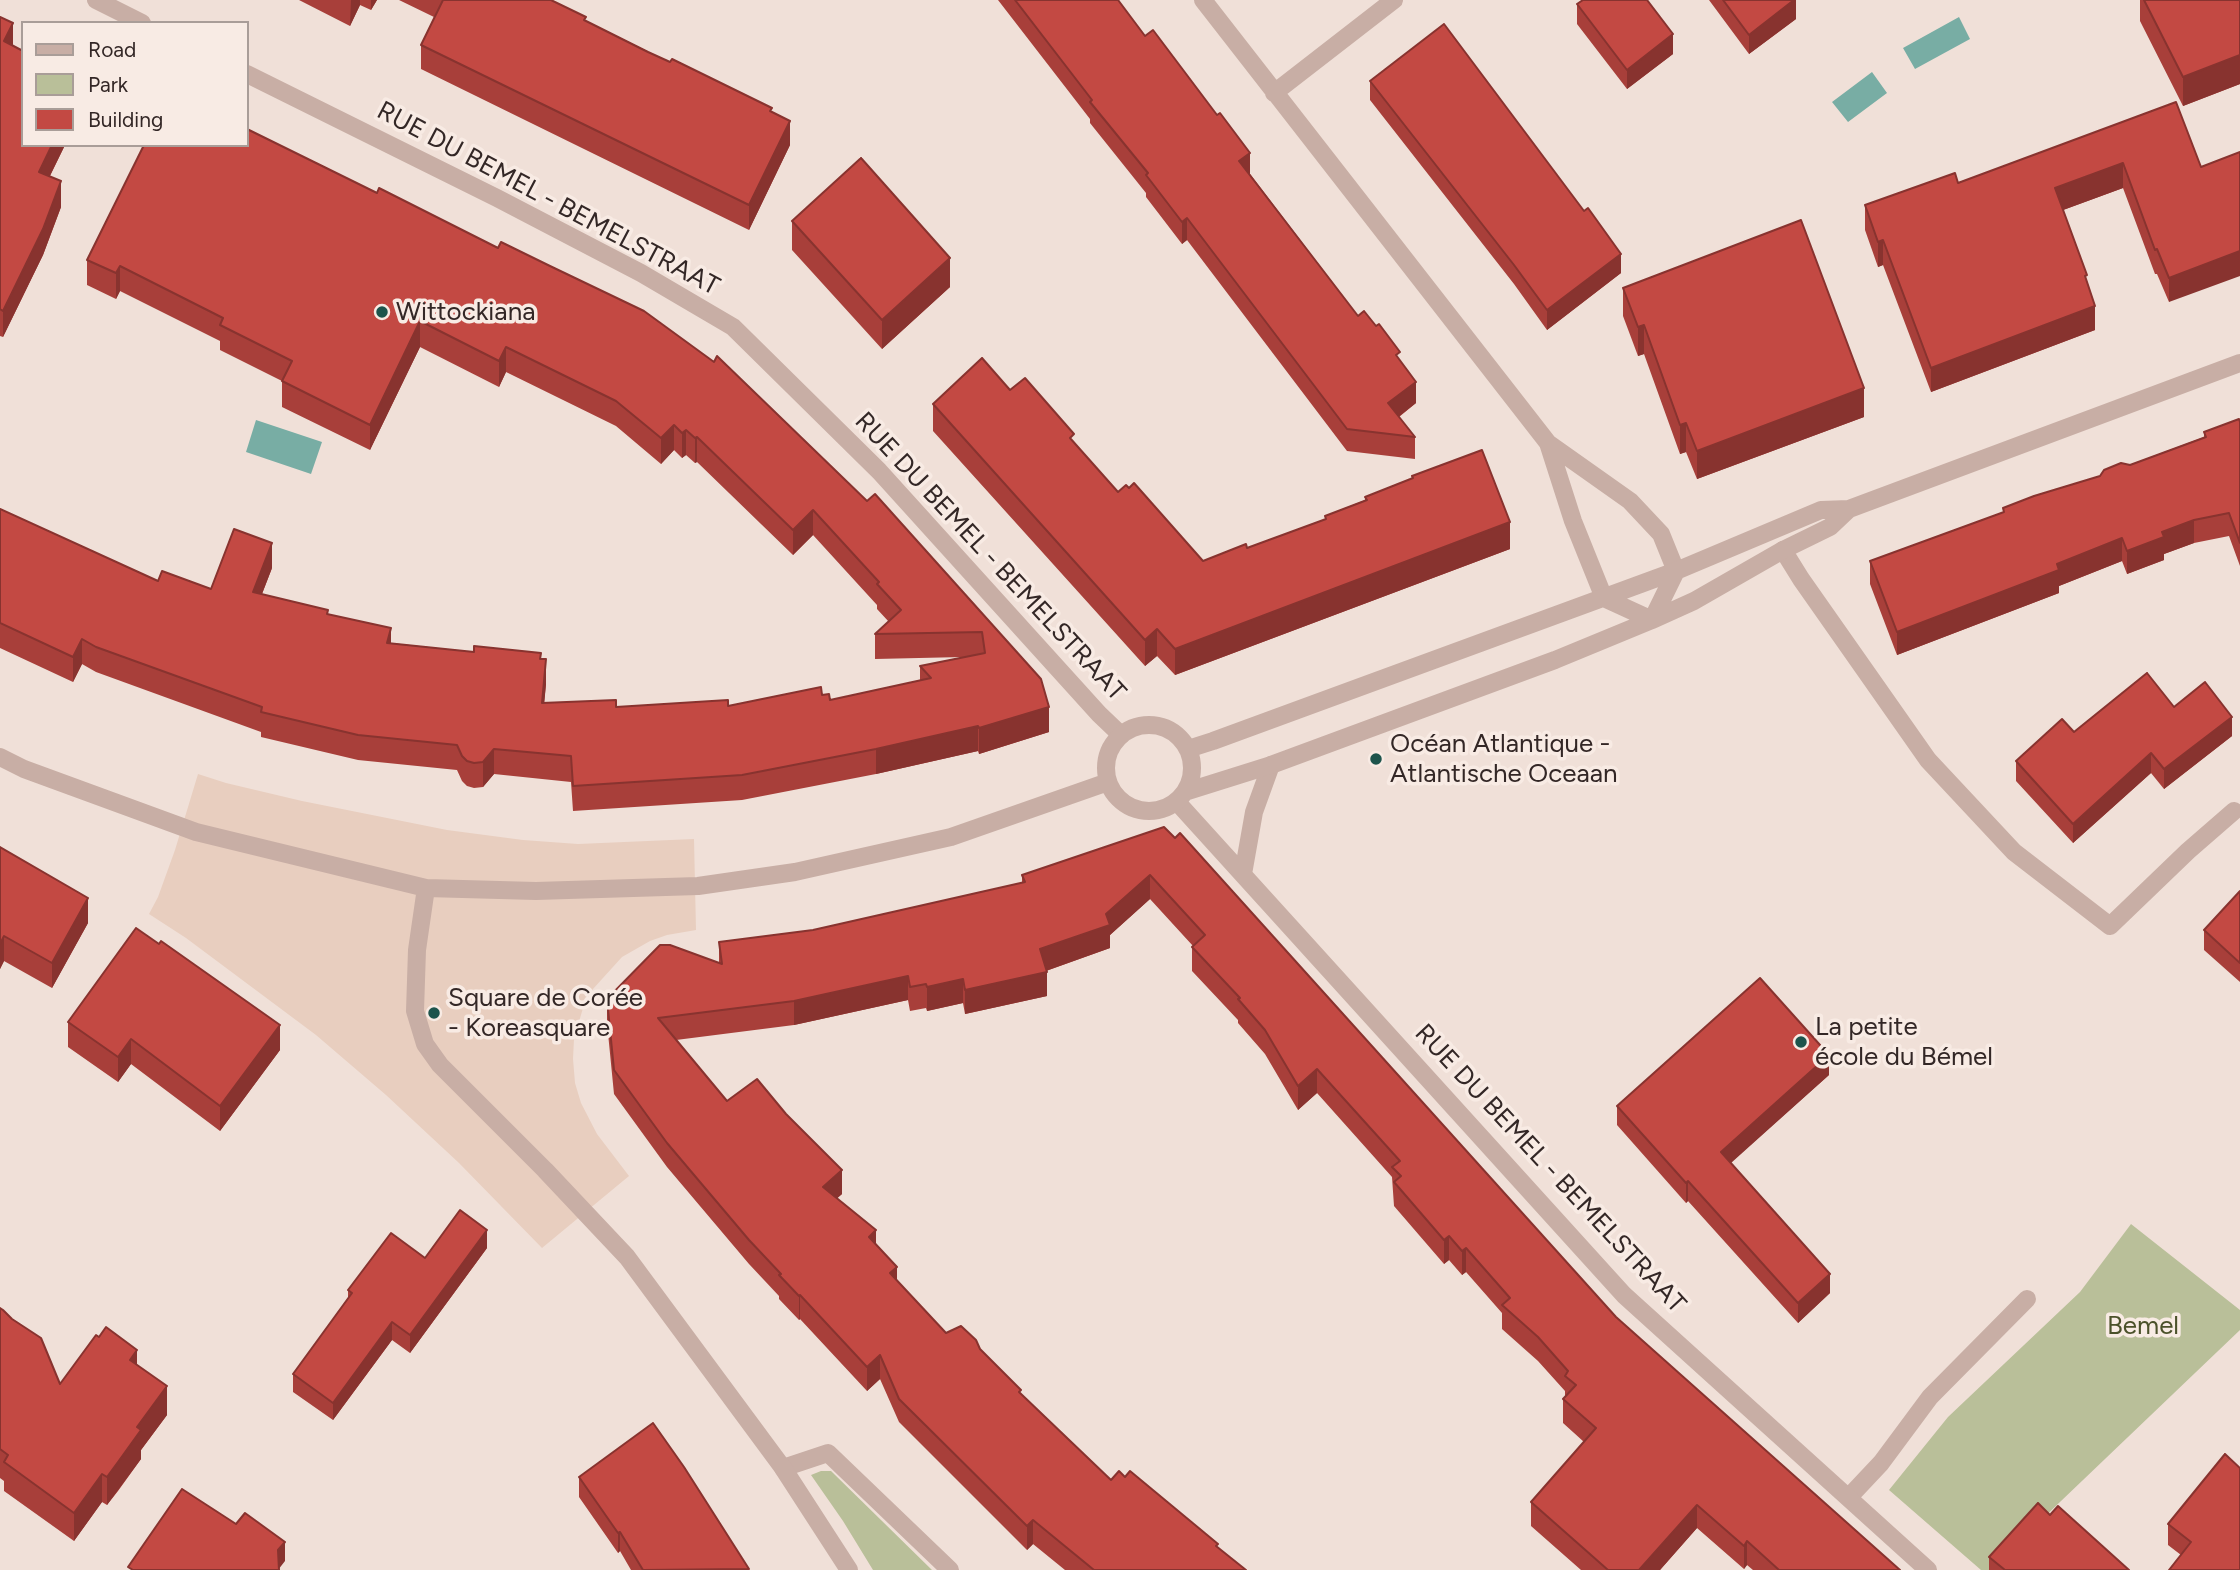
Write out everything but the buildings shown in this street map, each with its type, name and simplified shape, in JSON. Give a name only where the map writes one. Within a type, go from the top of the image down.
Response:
[{"type":"street","points":[[96,0],[138,21]]},
{"type":"street","points":[[1203,0],[1548,443],[1630,501],[1661,534],[1676,571],[1653,620]]},
{"type":"street","points":[[1274,93],[1394,0]]},
{"type":"street","name":"RUE DU BEMEL - BEMELSTRAAT","points":[[248,74],[641,272],[733,327],[879,471],[1121,735]]},
{"type":"street","points":[[1188,749],[1676,571],[1821,510],[1849,509],[2240,363]]},
{"type":"street","points":[[1548,443],[1573,522],[1604,598],[1653,620]]},
{"type":"street","points":[[1181,797],[1191,778],[1192,764],[1188,749],[1178,736],[1166,728],[1150,725],[1135,727],[1121,735],[1108,757],[1108,782],[1117,797],[1130,807],[1145,812],[1162,810],[1181,797],[1555,660],[1653,620],[1829,527],[1849,509]]},
{"type":"street","points":[[1783,550],[1928,760],[2014,852],[2110,926],[2234,811]]},
{"type":"street","points":[[0,757],[24,769],[196,832],[426,888],[536,891],[698,887],[771,875],[951,837],[1108,782]]},
{"type":"street","points":[[1243,874],[1254,812],[1271,765]]},
{"type":"street","name":"RUE DU BEMEL - BEMELSTRAAT","points":[[1181,797],[1243,874],[1624,1295],[1928,1570]]},
{"type":"street","points":[[426,888],[417,950],[415,1011],[425,1044],[440,1065],[627,1257],[783,1468],[849,1570]]},
{"type":"street","points":[[1849,1497],[1881,1463],[1930,1397],[2027,1299]]},
{"type":"street","points":[[783,1468],[828,1453],[950,1570]]},
{"type":"green space","name":"Bemel","points":[[2131,1224],[2240,1310],[2240,1330],[2038,1523],[1996,1570],[1981,1570],[1889,1490],[1948,1417],[2080,1292]]},
{"type":"green space","points":[[831,1471],[932,1570],[873,1570],[811,1475]]},
{"type":"shaded area","name":"Square de Corée - Koreasquare","points":[[198,774],[302,801],[447,830],[523,840],[578,844],[694,839],[696,930],[650,941],[622,957],[593,989],[583,1008],[574,1039],[575,1083],[581,1103],[597,1134],[629,1176],[542,1248],[459,1163],[316,1035],[186,938],[149,914],[175,850]]},
{"type":"water","points":[[1959,17],[1970,39],[1915,69],[1903,48]]},
{"type":"water","points":[[1872,72],[1887,93],[1848,122],[1832,102]]},
{"type":"water","points":[[256,420],[322,442],[311,474],[246,452]]},
{"type":"place","name":"Wittockiana","points":[[382,312]]},
{"type":"place","name":"Océan Atlantique - Atlantische Oceaan","points":[[1376,759]]},
{"type":"place","name":"Square de Corée - Koreasquare","points":[[434,1013]]},
{"type":"place","name":"La petite école du Bémel","points":[[1801,1042]]}]
